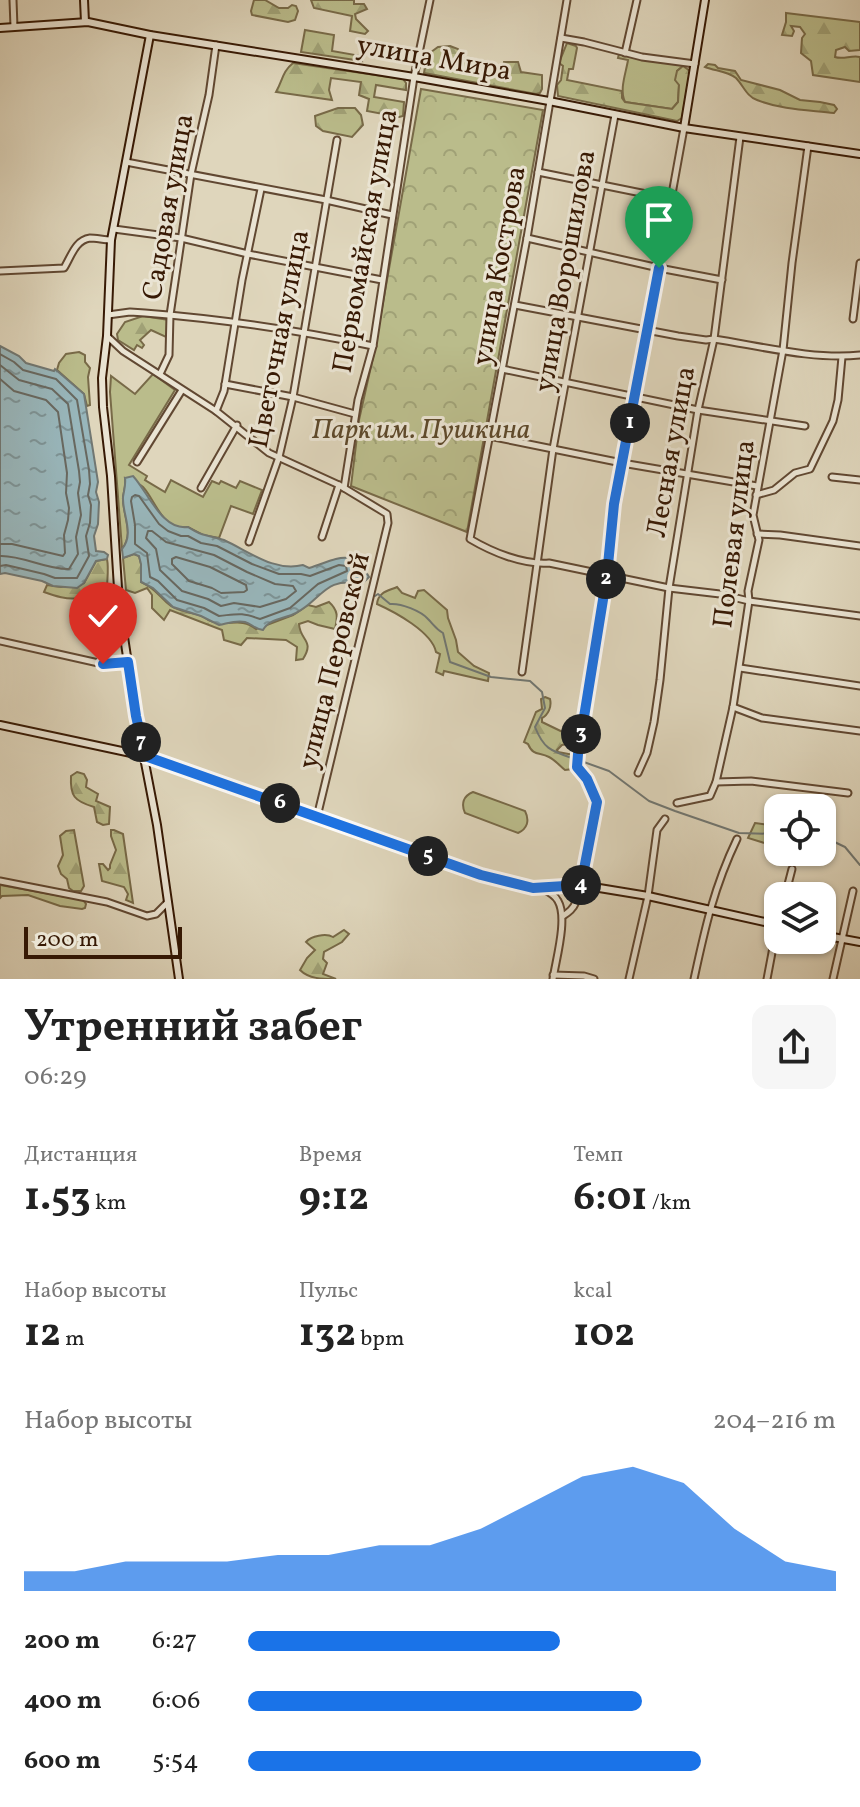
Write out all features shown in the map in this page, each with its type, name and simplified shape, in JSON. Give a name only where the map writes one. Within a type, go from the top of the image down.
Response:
[{"type":"street","points":[[13,0],[14,27]]},
{"type":"street","points":[[84,0],[85,22]]},
{"type":"street","name":"Первомайская улица","points":[[322,537],[342,487],[355,414],[373,346],[414,77],[430,0]]},
{"type":"street","name":"улица Кострова","points":[[537,564],[511,557],[470,539],[515,305],[567,0]]},
{"type":"street","points":[[625,53],[637,0]]},
{"type":"street","points":[[563,916],[571,910],[581,885],[597,802],[587,779],[577,767],[578,754],[607,575],[614,504],[648,330],[705,0]]},
{"type":"street","name":"улица Мира","points":[[0,28],[85,22],[414,77],[684,128],[860,154]]},
{"type":"street","points":[[150,35],[111,240],[102,378],[119,604],[179,979]]},
{"type":"street","points":[[561,38],[625,53],[695,64]]},
{"type":"street","name":"Садовая улица","points":[[160,374],[169,355],[170,315],[181,238],[216,45]]},
{"type":"street","name":"улица Ворошилова","points":[[522,672],[553,449],[615,115]]},
{"type":"street","name":"Лесная улица","points":[[638,773],[647,753],[654,722],[669,588],[698,410],[714,339],[740,137]]},
{"type":"street","name":"Цветочная улица","points":[[249,542],[279,457],[293,397],[337,140]]},
{"type":"street","name":"Полевая улица","points":[[716,782],[740,668],[748,591],[759,540],[753,515],[755,495],[783,350],[808,146]]},
{"type":"street","points":[[126,162],[392,215]]},
{"type":"street","points":[[538,172],[671,199]]},
{"type":"street","points":[[216,411],[224,391],[261,189]]},
{"type":"street","points":[[114,229],[181,238],[382,280]]},
{"type":"street","points":[[0,271],[64,268],[80,243],[91,238],[111,240]]},
{"type":"street","points":[[527,238],[722,280]]},
{"type":"street","points":[[853,319],[860,263]]},
{"type":"street","points":[[515,305],[706,340],[842,357],[860,355]]},
{"type":"street","points":[[108,315],[130,312],[235,322],[373,346]]},
{"type":"street","points":[[107,336],[123,351],[237,425],[269,453],[342,487]]},
{"type":"street","points":[[755,495],[774,490],[795,473],[810,469],[833,421],[842,357]]},
{"type":"street","points":[[502,369],[698,410],[805,426]]},
{"type":"street","points":[[225,384],[293,397],[355,414]]},
{"type":"street","points":[[137,462],[182,390]]},
{"type":"street","points":[[201,488],[237,425]]},
{"type":"street","points":[[489,436],[757,486]]},
{"type":"street","points":[[832,477],[860,480]]},
{"type":"street","name":"улица Перовской","points":[[317,817],[388,523],[387,514],[342,487]]},
{"type":"street","points":[[757,534],[860,546]]},
{"type":"street","points":[[537,564],[549,563],[669,588],[860,616]]},
{"type":"street","points":[[0,641],[103,664],[128,662]]},
{"type":"street","points":[[740,668],[860,686]]},
{"type":"street","points":[[733,707],[762,718],[860,731]]},
{"type":"street","points":[[0,725],[145,756],[481,875],[525,887],[543,889],[581,885],[764,921]]},
{"type":"street","points":[[677,803],[710,796],[716,782],[751,781],[848,793]]},
{"type":"street","points":[[629,979],[648,896],[657,830],[665,819]]},
{"type":"street","points":[[694,979],[709,910],[721,871],[737,839]]},
{"type":"street","points":[[789,882],[792,869]]},
{"type":"street","points":[[0,881],[107,902],[147,916],[156,914],[168,902]]},
{"type":"street","points":[[543,889],[560,903],[563,916],[553,977],[584,976],[594,979]]},
{"type":"street","points":[[833,979],[853,891]]},
{"type":"street","points":[[836,938],[860,942]]},
{"type":"street","points":[[767,979],[772,954]]},
{"type":"green space","points":[[254,0],[265,0],[279,8],[296,6],[295,20],[288,22],[252,15]]},
{"type":"green space","points":[[311,0],[354,0],[354,4],[364,4],[367,9],[355,14],[368,31],[365,34],[350,31],[352,16],[314,8]]},
{"type":"green space","points":[[786,13],[860,22],[860,50],[849,51],[845,47],[836,50],[835,57],[860,57],[860,82],[813,75],[811,61],[801,53],[805,34],[800,27],[791,26],[794,31],[792,36],[782,35]]},
{"type":"green space","points":[[305,30],[334,35],[332,51],[361,56],[362,61],[301,52]]},
{"type":"green space","points":[[567,43],[577,48],[573,69],[569,69],[567,80],[622,91],[625,102],[672,109],[678,102],[677,71],[683,66],[690,71],[682,118],[677,121],[558,96],[557,85],[563,66],[559,63]]},
{"type":"green space","points":[[438,47],[458,49],[466,61],[479,63],[480,71],[493,74],[494,65],[503,67],[504,62],[518,62],[521,72],[542,75],[542,89],[536,94],[424,73],[427,55]]},
{"type":"green space","points":[[619,54],[683,64],[677,71],[678,102],[672,109],[625,102],[623,87],[628,60],[618,58]]},
{"type":"green space","points":[[293,63],[403,79],[406,90],[376,85],[374,97],[404,102],[403,116],[367,111],[369,99],[359,95],[361,82],[331,78],[329,90],[332,100],[276,92]]},
{"type":"green space","points":[[708,64],[735,71],[741,80],[780,90],[800,100],[834,105],[837,109],[834,113],[766,103],[750,96],[732,76],[705,67]]},
{"type":"green space","name":"Парк им. Пушкина","points":[[421,89],[543,110],[467,532],[351,486],[359,420],[374,353]]},
{"type":"green space","points":[[338,108],[355,108],[361,115],[363,125],[352,137],[323,131],[316,126],[315,116]]},
{"type":"green space","points":[[143,316],[169,320],[170,327],[166,337],[151,330],[140,340],[144,345],[142,348],[137,345],[134,350],[118,340],[117,334],[125,322]]},
{"type":"green space","points":[[79,352],[85,355],[85,362],[90,368],[90,405],[87,406],[84,394],[57,370],[66,354]]},
{"type":"green space","points":[[153,374],[175,390],[129,465],[147,476],[145,480],[165,492],[171,480],[203,497],[212,481],[219,484],[221,481],[236,488],[240,481],[262,490],[253,514],[231,506],[219,538],[172,524],[161,514],[143,487],[125,478],[123,504],[128,537],[122,549],[111,376],[135,394]]},
{"type":"green space","points":[[134,554],[139,556],[141,564],[141,582],[178,610],[220,623],[245,623],[256,629],[293,615],[308,605],[316,607],[329,602],[336,614],[335,629],[308,621],[299,624],[308,648],[303,659],[296,660],[297,647],[286,640],[247,638],[241,645],[224,640],[222,630],[170,610],[164,620],[152,608],[152,595],[147,588],[135,593],[126,590],[123,558]]},
{"type":"green space","points":[[107,559],[107,589],[88,590],[79,598],[44,592],[47,585],[61,587],[84,583],[96,561]]},
{"type":"green space","points":[[397,587],[402,593],[415,598],[418,591],[424,590],[447,610],[458,652],[474,666],[489,673],[488,681],[436,672],[440,654],[428,637],[403,617],[377,604],[381,594]]},
{"type":"green space","points":[[541,699],[550,699],[550,705],[542,722],[573,737],[573,743],[562,745],[557,750],[574,755],[573,769],[565,770],[551,758],[534,752],[524,742],[536,712],[542,709]]},
{"type":"green space","points":[[77,772],[84,774],[86,787],[98,794],[96,801],[110,807],[109,824],[97,822],[94,807],[75,797],[71,776]]},
{"type":"green space","points":[[473,792],[525,811],[525,827],[518,833],[465,813],[464,801]]},
{"type":"green space","points":[[755,823],[764,824],[764,843],[748,838]]},
{"type":"green space","points":[[74,830],[84,886],[81,891],[69,888],[58,866],[63,855],[60,836]]},
{"type":"green space","points":[[111,830],[123,834],[133,903],[126,900],[128,894],[124,887],[102,881],[99,864],[108,870],[116,850]]},
{"type":"green space","points":[[0,885],[83,900],[86,904],[82,909],[60,906],[28,895],[0,898]]},
{"type":"green space","points":[[344,930],[349,934],[342,942],[324,952],[323,959],[327,963],[323,974],[336,979],[312,977],[300,970],[315,950],[306,942],[308,940],[323,935],[333,937]]},
{"type":"water","points":[[0,346],[26,363],[55,369],[84,394],[98,482],[98,524],[94,536],[96,551],[108,555],[107,559],[96,561],[84,583],[77,588],[0,574]]},
{"type":"water","points":[[133,476],[163,517],[179,527],[188,527],[224,540],[262,560],[282,566],[303,565],[309,568],[334,559],[349,558],[363,567],[369,577],[362,584],[349,582],[332,586],[305,607],[274,621],[263,630],[242,621],[219,625],[173,607],[153,588],[141,582],[139,556],[134,554],[123,558],[122,549],[128,537],[123,504],[125,478]]},
{"type":"waterway","points":[[375,596],[378,594],[390,604],[405,606],[425,616],[443,633],[450,662],[491,677],[530,681],[542,692],[545,708],[535,727],[538,735],[550,749],[575,759]]},
{"type":"waterway","points":[[581,761],[609,771],[649,801],[739,833],[764,834]]},
{"type":"waterway","points":[[836,843],[845,847],[860,865]]},
{"type":"route","points":[[103,664],[128,662],[145,756],[481,875],[543,889],[581,885],[597,802],[587,779],[577,767],[578,754],[607,575],[614,504],[659,268]]}]
